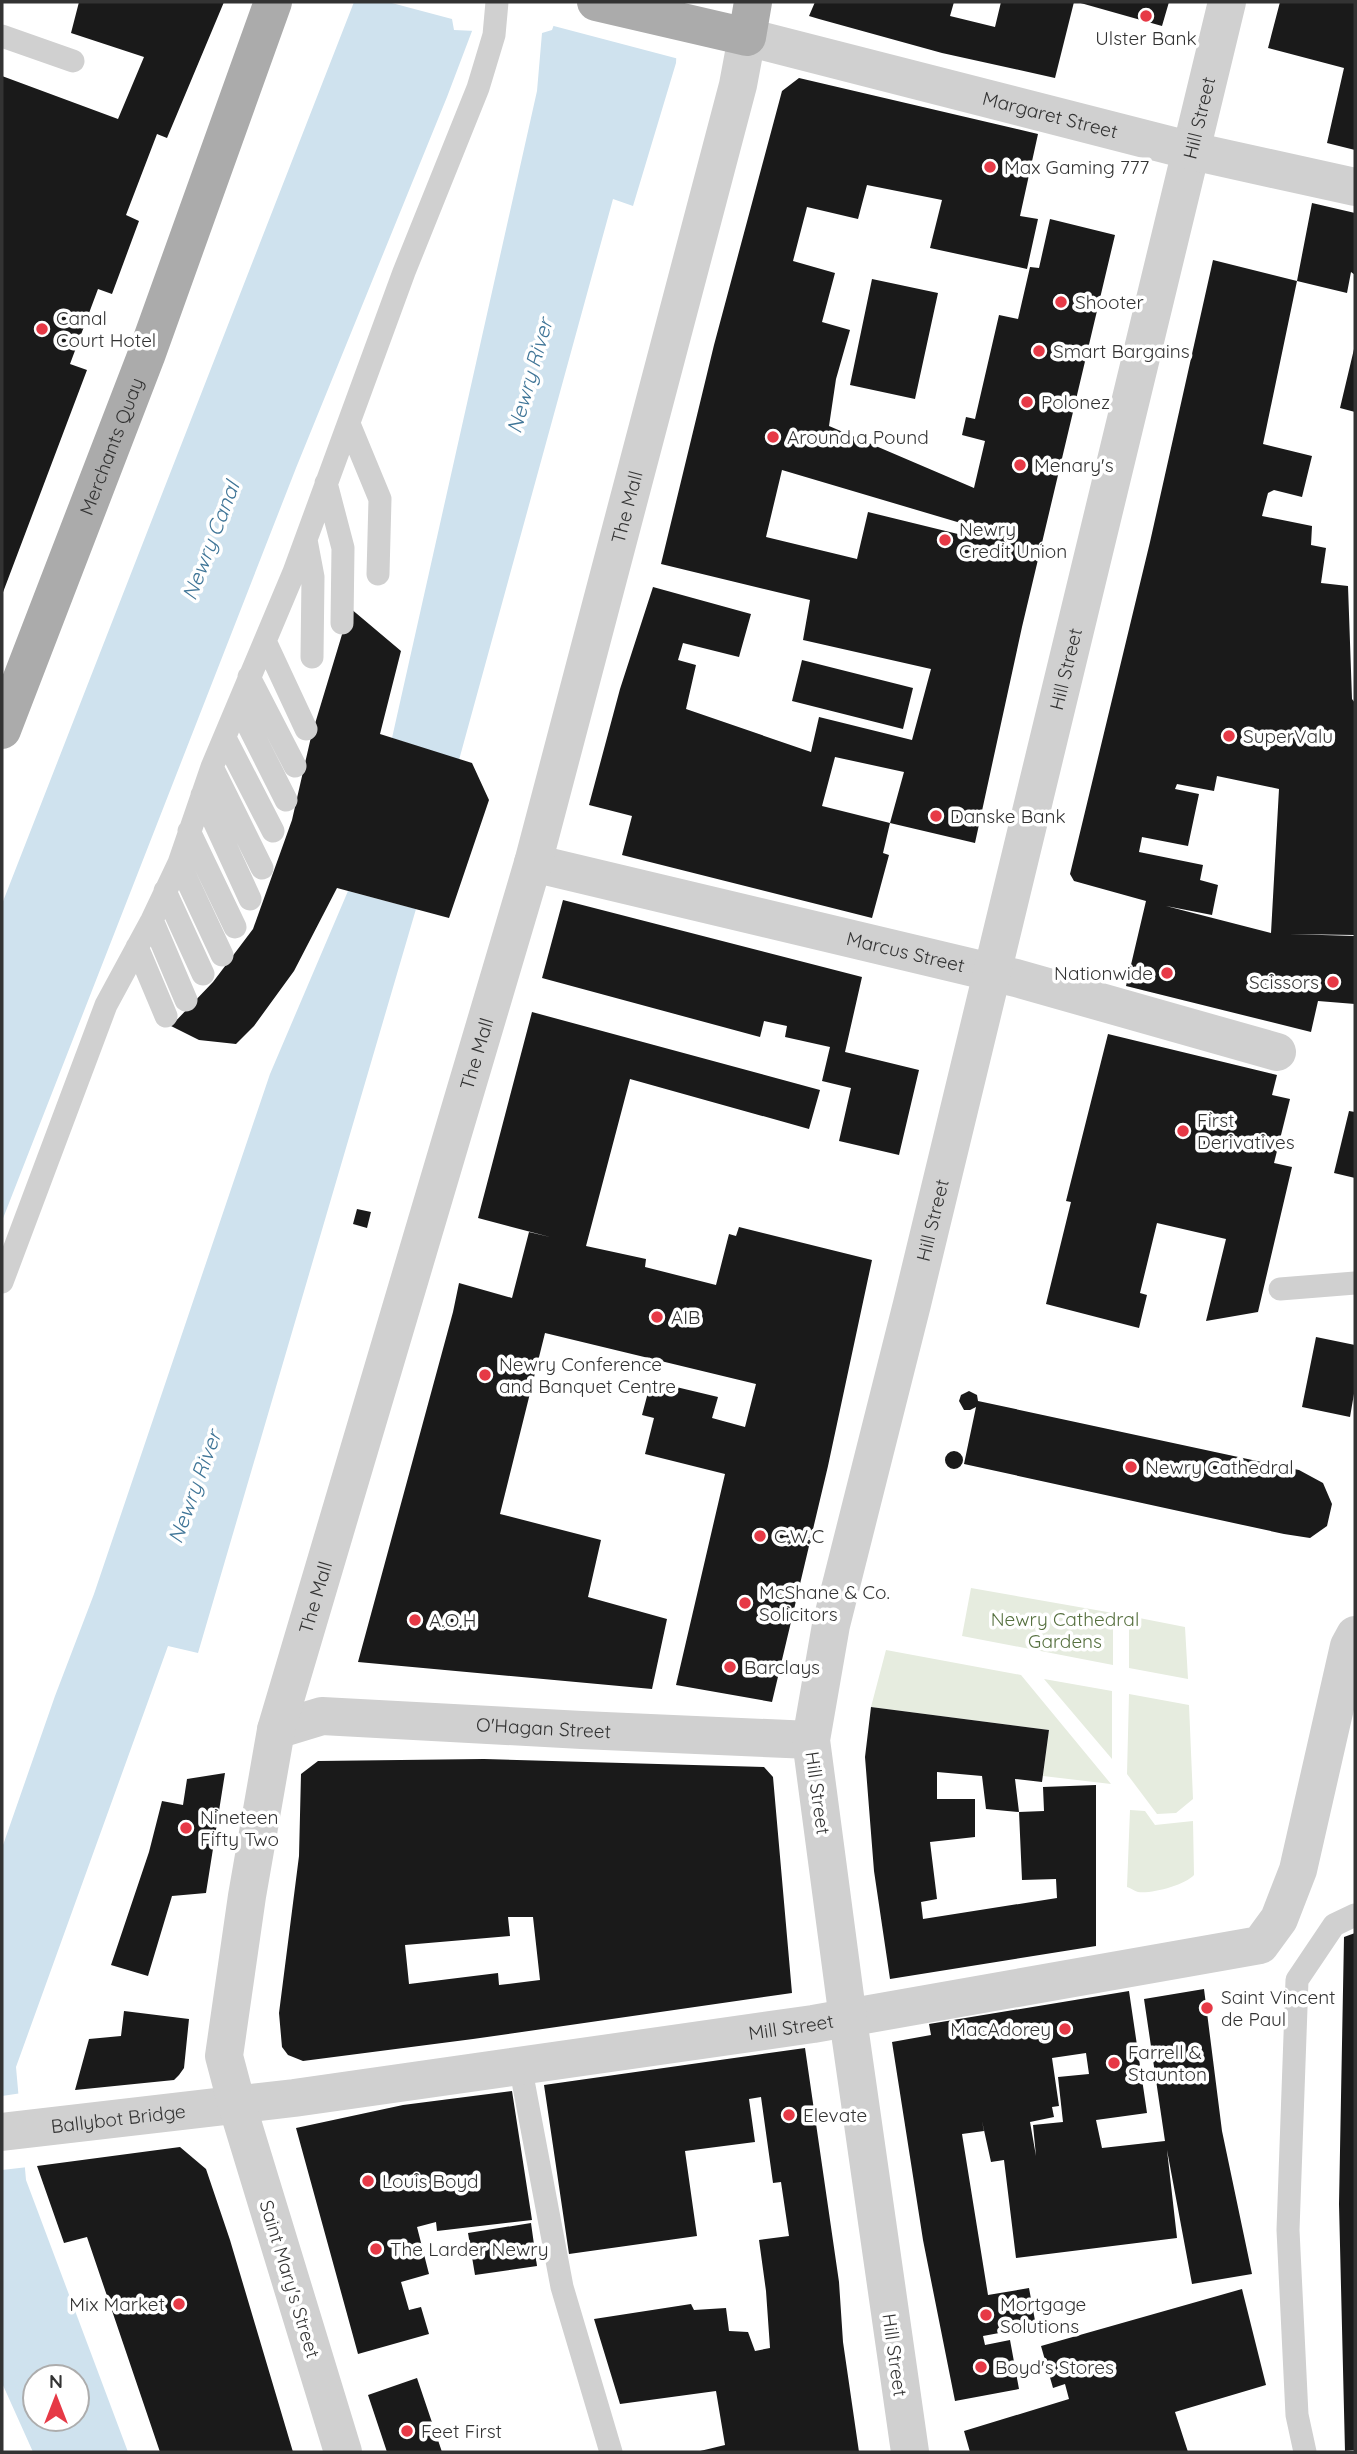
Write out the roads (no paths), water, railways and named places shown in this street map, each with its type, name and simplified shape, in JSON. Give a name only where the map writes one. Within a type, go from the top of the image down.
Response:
[{"type":"main road","name":"Merchants Quay","points":[[2,730],[146,356],[273,2]]},
{"type":"main road","points":[[596,2],[692,24],[750,19]]},
{"type":"street","name":"Hill Street","points":[[910,2452],[811,1740],[831,1625],[912,1304],[990,972],[1227,2]]},
{"type":"street","name":"Margaret Street","points":[[750,19],[1192,151],[1355,187]]},
{"type":"street","name":"The Mall","points":[[237,2105],[224,2056],[247,1896],[276,1730],[533,863],[734,99],[750,19]]},
{"type":"street","name":"Marcus Street","points":[[533,863],[990,972],[1277,1052]]},
{"type":"street","name":"Mill Street","points":[[237,2105],[848,2019],[1260,1945],[1279,1919],[1298,1870],[1349,1646],[1355,1635]]},
{"type":"street","name":"O'Hagan Street","points":[[276,1730],[323,1716],[811,1740]]},
{"type":"street","name":"Ballybot Bridge","points":[[2,2132],[237,2105]]},
{"type":"street","name":"Saint Mary's Street","points":[[237,2105],[343,2452]]},
{"type":"lane","points":[[2,1282],[106,1005],[179,863],[212,767],[294,572],[404,272],[478,88],[494,35],[497,2]]},
{"type":"lane","points":[[2,36],[73,61]]},
{"type":"lane","points":[[349,424],[380,499],[378,574]]},
{"type":"lane","points":[[326,482],[343,548],[342,623]]},
{"type":"lane","points":[[306,537],[313,577],[312,657]]},
{"type":"lane","points":[[265,641],[306,729]]},
{"type":"lane","points":[[249,677],[295,766]]},
{"type":"lane","points":[[238,705],[286,800]]},
{"type":"lane","points":[[225,738],[273,831]]},
{"type":"lane","points":[[212,767],[262,868]]},
{"type":"lane","points":[[202,795],[250,899]]},
{"type":"lane","points":[[190,831],[235,927]]},
{"type":"lane","points":[[179,863],[222,955]]},
{"type":"lane","points":[[165,891],[203,974]]},
{"type":"lane","points":[[152,920],[186,1000]]},
{"type":"lane","points":[[137,947],[166,1016]]},
{"type":"lane","points":[[1280,1289],[1355,1283]]},
{"type":"lane","points":[[1305,2452],[1297,2415],[1288,2230],[1297,1980],[1334,1925],[1355,1915]]},
{"type":"lane","points":[[520,2065],[562,2287],[611,2452]]},
{"type":"water","name":"Newry Canal","points":[[354,2],[483,2],[296,468],[2,1221],[2,904]]},
{"type":"water","name":"Newry River","points":[[562,2],[679,2],[676,63],[633,206],[613,199],[459,760],[392,738],[537,91],[542,33],[552,30]]},
{"type":"water","name":"Newry River","points":[[348,891],[416,909],[198,1653],[168,1646],[16,2067],[26,2180],[128,2452],[33,2452],[24,2433],[91,2433],[91,2363],[21,2363],[21,2425],[2,2383],[2,1848],[94,1594],[270,1074]]},
{"type":"place","name":"Ulster Bank","points":[[1146,16]]},
{"type":"place","name":"Max Gaming 777","points":[[990,167]]},
{"type":"place","name":"Shooter","points":[[1061,302]]},
{"type":"place","name":"Canal Court Hotel","points":[[42,329]]},
{"type":"place","name":"Smart Bargains","points":[[1039,351]]},
{"type":"place","name":"Polonez","points":[[1027,402]]},
{"type":"place","name":"Around a Pound","points":[[773,437]]},
{"type":"place","name":"Menary's","points":[[1020,465]]},
{"type":"place","name":"Newry Credit Union","points":[[945,540]]},
{"type":"place","name":"SuperValu","points":[[1229,736]]},
{"type":"place","name":"Danske Bank","points":[[936,816]]},
{"type":"place","name":"Nationwide","points":[[1167,973]]},
{"type":"place","name":"Scissors","points":[[1333,982]]},
{"type":"place","name":"First Derivatives","points":[[1183,1131]]},
{"type":"place","name":"AIB","points":[[657,1317]]},
{"type":"place","name":"Newry Conference and Banquet Centre","points":[[485,1375]]},
{"type":"place","name":"Newry Cathedral","points":[[1131,1467]]},
{"type":"place","name":"C.W.C","points":[[760,1536]]},
{"type":"place","name":"McShane & Co. Solicitors","points":[[745,1603]]},
{"type":"place","name":"A.O.H","points":[[415,1620]]},
{"type":"place","name":"Barclays","points":[[730,1667]]},
{"type":"place","name":"Nineteen Fifty Two","points":[[186,1828]]},
{"type":"place","name":"Saint Vincent de Paul","points":[[1207,2008]]},
{"type":"place","name":"MacAdorey","points":[[1065,2029]]},
{"type":"place","name":"Farrell & Staunton","points":[[1114,2063]]},
{"type":"place","name":"Elevate","points":[[789,2115]]},
{"type":"place","name":"Louis Boyd","points":[[368,2181]]},
{"type":"place","name":"The Larder Newry","points":[[376,2249]]},
{"type":"place","name":"Mix Market","points":[[179,2304]]},
{"type":"place","name":"Mortgage Solutions","points":[[986,2315]]},
{"type":"place","name":"Boyd's Stores","points":[[981,2367]]},
{"type":"place","name":"Feet First","points":[[407,2431]]},
{"type":"park label","name":"Newry Cathedral Gardens","points":[[1065,1630]]}]
